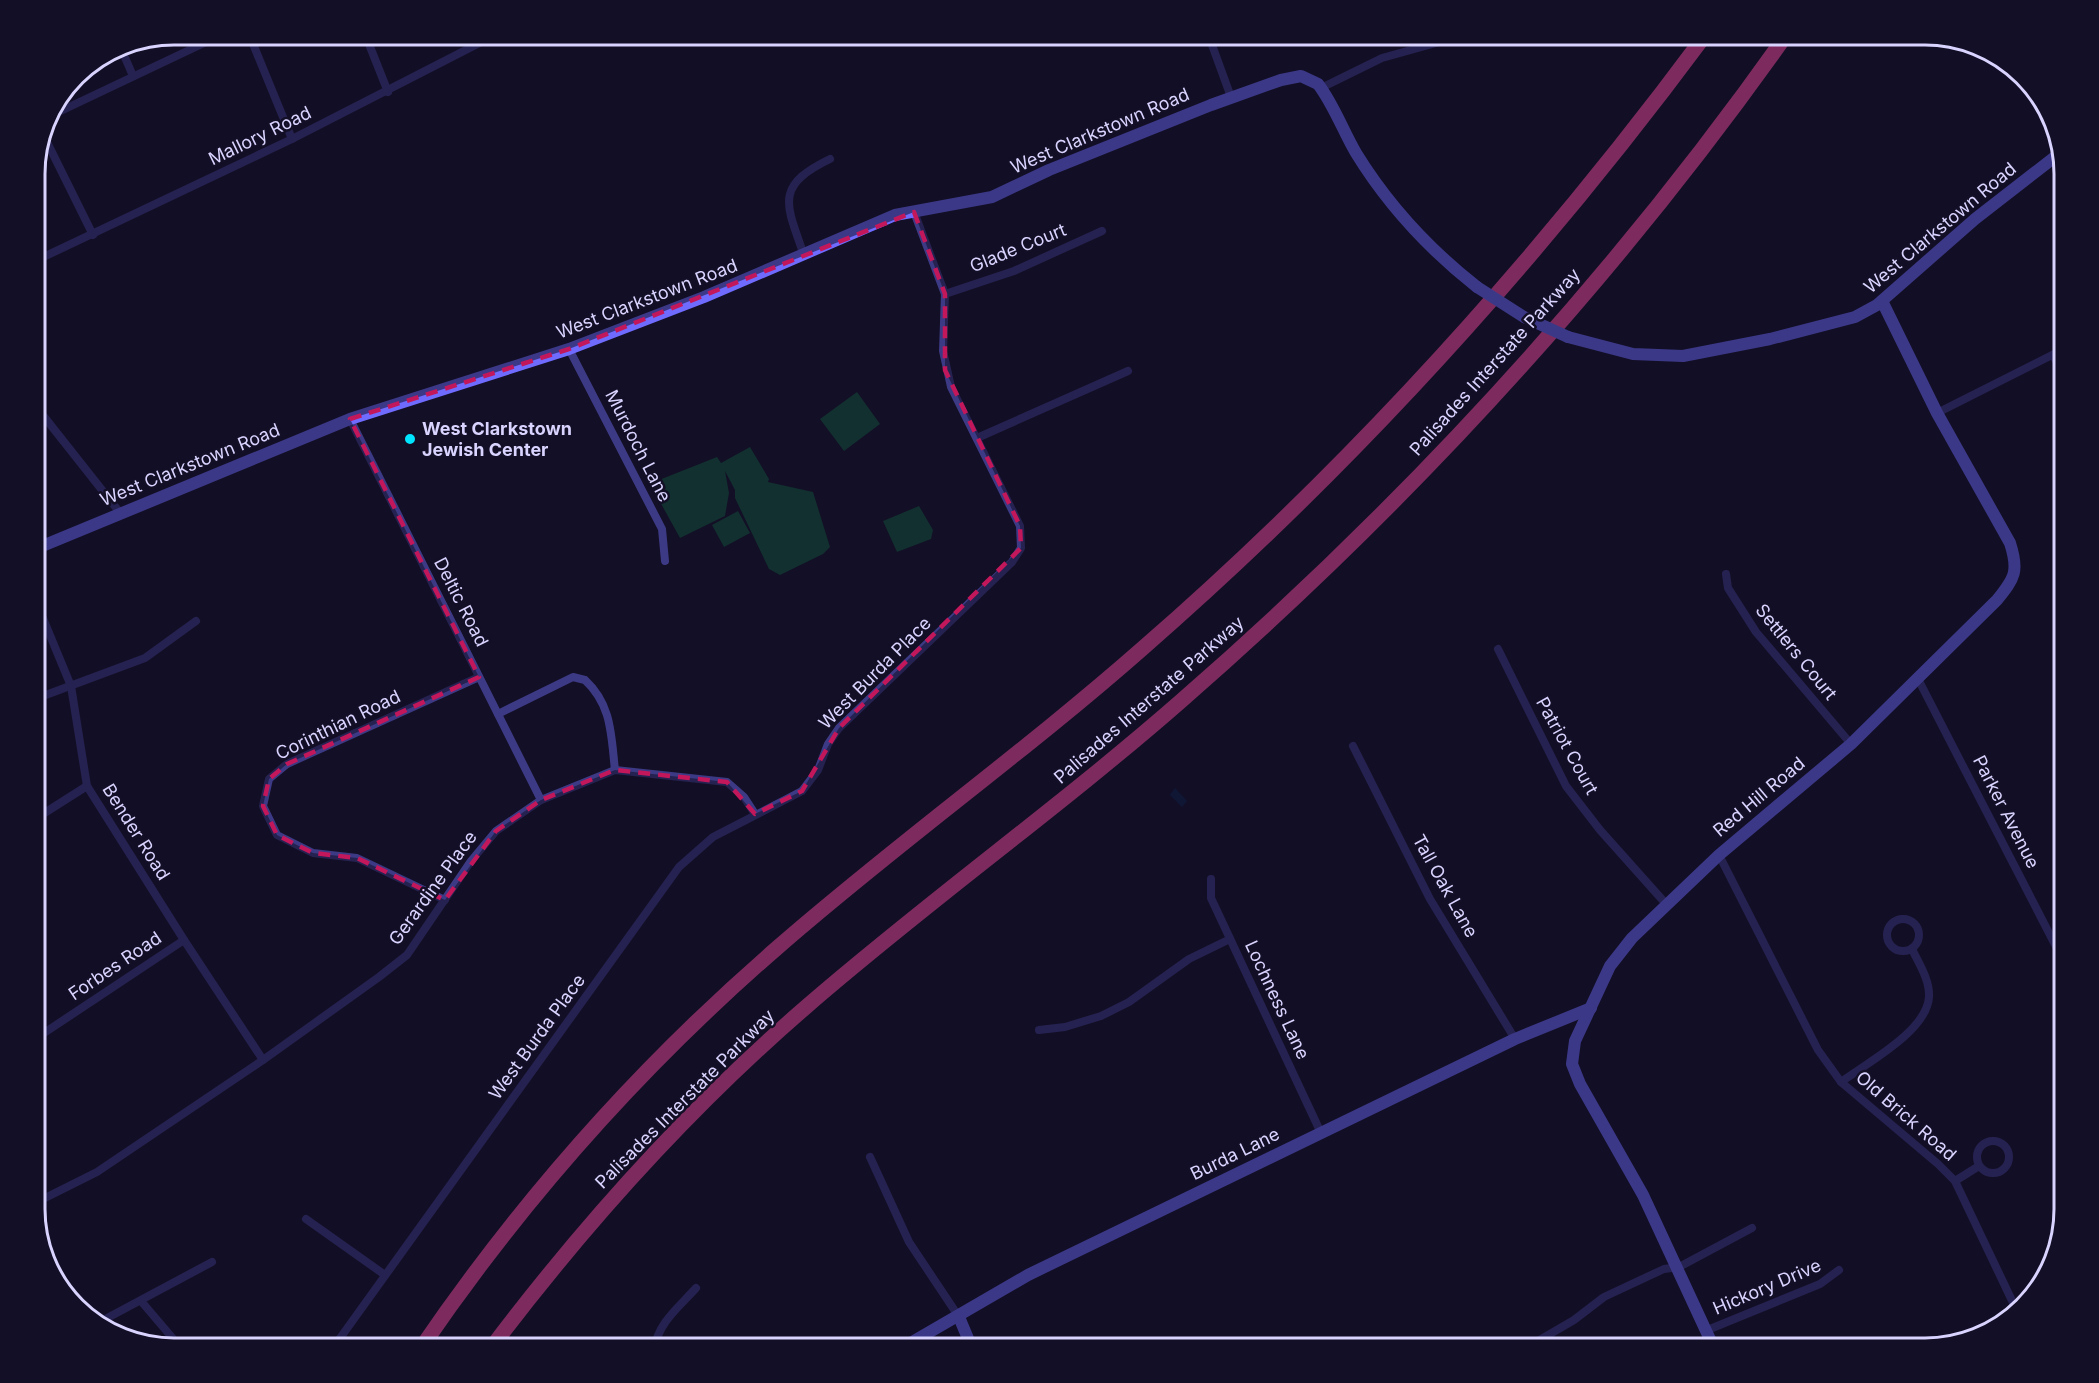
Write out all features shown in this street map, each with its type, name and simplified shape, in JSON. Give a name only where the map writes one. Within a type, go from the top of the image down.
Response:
[{"type":"highway","points":[[428,1338],[495,1246],[554,1173],[617,1102],[691,1027],[800,929],[1040,736],[1146,646],[1264,538],[1377,426],[1457,340],[1555,228],[1697,45]]},
{"type":"highway","name":"Palisades Interstate Parkway","points":[[499,1338],[607,1206],[677,1130],[758,1050],[845,974],[1153,726],[1272,619],[1388,507],[1505,384],[1597,279],[1704,147],[1779,45]]},
{"type":"street","points":[[62,110],[199,45]]},
{"type":"street","points":[[254,45],[292,139]]},
{"type":"street","points":[[369,45],[388,92]]},
{"type":"street","name":"Mallory Road","points":[[45,257],[388,92],[470,45]]},
{"type":"street","points":[[1212,45],[1231,97]]},
{"type":"street","points":[[1321,88],[1370,63],[1431,45]]},
{"type":"street","points":[[124,55],[133,76]]},
{"type":"street","name":"West Clarkstown Road","points":[[45,545],[350,419],[569,349],[704,297],[885,219],[992,197],[1049,170],[1231,97],[1297,76],[1312,79],[1321,88],[1351,145],[1388,199],[1434,249],[1478,287],[1524,317],[1568,337],[1645,356],[1692,355],[1841,321],[1866,312],[1882,301],[1975,219],[2053,158]]},
{"type":"street","points":[[48,145],[93,235]]},
{"type":"street","points":[[804,255],[791,216],[789,200],[799,176],[830,159]]},
{"type":"street","name":"West Burda Place","points":[[340,1338],[679,867],[713,837],[802,791],[818,770],[828,744],[839,728],[1012,562],[1021,548],[1020,526],[951,387],[945,370],[943,351],[945,294],[914,212]]},
{"type":"street","name":"Glade Court","points":[[945,294],[1014,271],[1102,231]]},
{"type":"street","name":"Red Hill Road","points":[[1709,1338],[1679,1267],[1623,1156],[1580,1084],[1572,1064],[1575,1041],[1610,966],[1632,938],[1719,855],[1851,744],[1997,600],[2013,580],[2016,561],[2008,539],[1937,413],[1882,301]]},
{"type":"street","name":"Murdoch Lane","points":[[569,349],[662,528],[665,561]]},
{"type":"street","points":[[1937,413],[2053,355]]},
{"type":"street","points":[[977,438],[1128,371]]},
{"type":"street","points":[[45,418],[120,513]]},
{"type":"street","name":"Deltic Road","points":[[350,419],[541,801]]},
{"type":"street","name":"Settlers Court","points":[[1726,574],[1728,588],[1756,632],[1851,744]]},
{"type":"street","points":[[45,695],[145,658],[196,621]]},
{"type":"street","name":"Bender Road","points":[[45,623],[71,686],[87,786],[184,940],[264,1060]]},
{"type":"street","name":"Patriot Court","points":[[1498,649],[1566,786],[1600,830],[1667,905]]},
{"type":"street","name":"Corinthian Road","points":[[445,900],[357,858],[313,853],[277,836],[263,806],[268,779],[287,764],[479,677]]},
{"type":"street","points":[[498,714],[573,677],[585,680],[604,704],[610,719],[615,770]]},
{"type":"street","name":"Parker Avenue","points":[[1917,677],[2054,934]]},
{"type":"street","name":"Tall Oak Lane","points":[[1353,746],[1430,899],[1515,1040]]},
{"type":"street","name":"Gerardine Place","points":[[45,1198],[97,1172],[264,1060],[407,955],[496,831],[541,801],[615,770],[727,782],[744,797],[755,814]]},
{"type":"street","points":[[45,813],[87,786]]},
{"type":"street","name":"Old Brick Road","points":[[1719,855],[1818,1050],[1841,1082],[1938,1164],[1954,1181],[2013,1303]]},
{"type":"street","name":"Lochness Lane","points":[[1211,879],[1211,898],[1321,1133]]},
{"type":"street","points":[[1039,1030],[1065,1027],[1101,1016],[1129,1002],[1189,959],[1230,939]]},
{"type":"street","name":"Forbes Road","points":[[45,1032],[184,940]]},
{"type":"street","points":[[1841,1082],[1911,1031],[1926,1013],[1929,995],[1926,978],[1912,949]]},
{"type":"street","name":"Burda Lane","points":[[920,1338],[1028,1275],[1515,1040],[1591,1008]]},
{"type":"street","points":[[870,1156],[909,1242],[959,1317],[968,1338]]},
{"type":"street","points":[[1954,1181],[1979,1166]]},
{"type":"street","points":[[306,1220],[385,1275]]},
{"type":"street","points":[[1543,1338],[1574,1320],[1604,1297],[1664,1269],[1679,1267],[1752,1228]]},
{"type":"street","points":[[106,1319],[212,1262]]},
{"type":"street","name":"Hickory Drive","points":[[1706,1331],[1820,1284],[1839,1270]]},
{"type":"street","points":[[656,1338],[662,1326],[696,1288]]},
{"type":"street","points":[[141,1301],[172,1338]]},
{"type":"highlighted area","points":[[914,212],[945,294],[945,370],[1020,526],[1021,548],[839,728],[802,791],[755,814],[727,782],[615,770],[541,800],[496,831],[445,900],[357,858],[313,853],[277,835],[263,806],[269,779],[287,764],[479,677],[350,419],[569,349]]},
{"type":"green space","points":[[857,392],[880,424],[844,451],[820,419]]},
{"type":"green space","points":[[750,447],[769,479],[768,482],[813,492],[830,547],[823,554],[780,575],[769,569],[735,498],[735,490],[725,471],[729,493],[725,516],[680,538],[654,491],[659,480],[717,457],[721,463]]},
{"type":"green space","points":[[919,506],[933,530],[931,539],[897,552],[883,521]]},
{"type":"green space","points":[[738,511],[750,533],[724,547],[712,525]]},
{"type":"water","points":[[1175,788],[1187,801],[1182,807],[1170,795]]},
{"type":"place","name":"West Clarkstown Jewish Center","points":[[410,439]]}]
